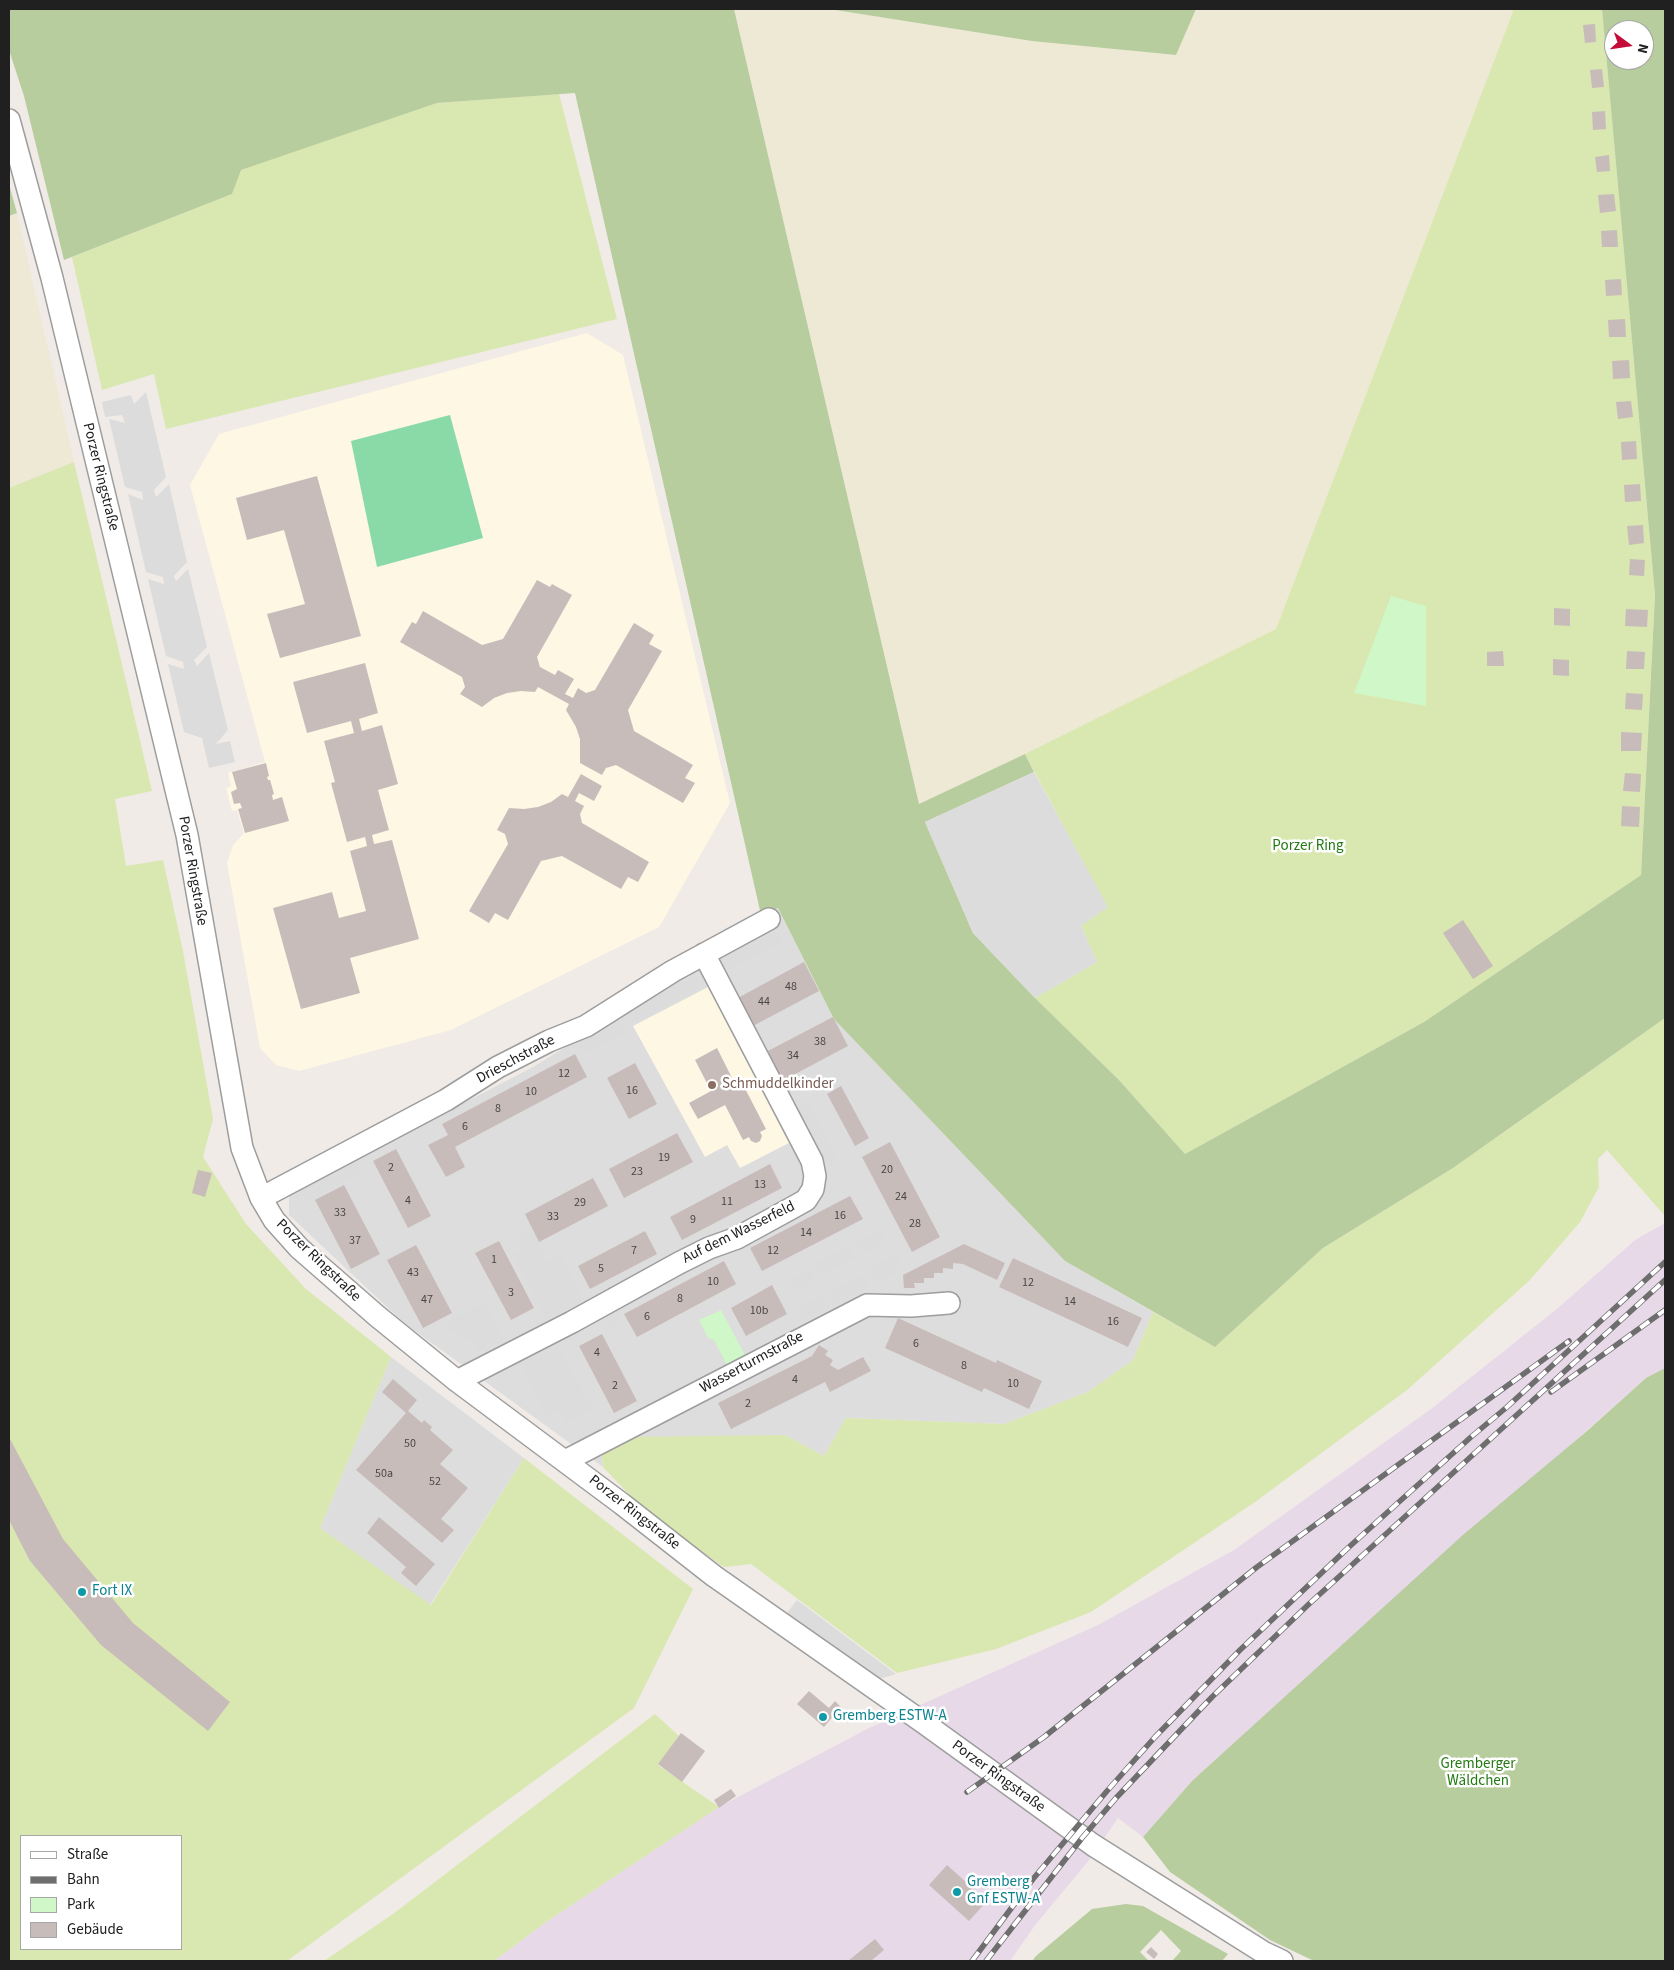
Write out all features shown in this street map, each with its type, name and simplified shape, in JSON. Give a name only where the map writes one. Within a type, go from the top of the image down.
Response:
[{"type":"street","name":"Porzer Ringstraße","points":[[9,120],[52,278],[187,835],[242,1148],[260,1198],[274,1220],[299,1248],[377,1316],[457,1381],[565,1461],[714,1576],[924,1722],[1093,1845],[1263,1952],[1282,1961]]},
{"type":"street","name":"Drieschstraße","points":[[260,1198],[446,1100],[498,1067],[549,1041],[586,1026],[673,971],[769,919]]},
{"type":"street","name":"Auf dem Wasserfeld","points":[[457,1381],[572,1322],[679,1263],[710,1248],[737,1238],[806,1200],[813,1190],[812,1162],[704,954]]},
{"type":"street","name":"Wasserturmstraße","points":[[565,1461],[867,1305],[911,1306],[949,1303]]},
{"type":"shaded area","points":[[734,9],[829,9],[1032,41],[1175,55],[1196,9],[1514,9],[1276,629],[1025,754],[919,804]]},
{"type":"shaded area","points":[[17,213],[74,462],[9,488],[9,216]]},
{"type":"shaded area","points":[[587,333],[623,355],[730,803],[659,927],[451,1030],[299,1071],[276,1065],[260,1048],[227,863],[233,845],[244,833],[237,810],[232,811],[226,788],[231,786],[228,773],[265,762],[190,485],[219,434]]},
{"type":"shaded area","points":[[146,392],[166,477],[154,490],[156,497],[169,484],[187,562],[174,576],[176,581],[188,569],[207,647],[194,660],[197,666],[209,653],[228,730],[216,744],[230,741],[235,762],[209,768],[202,738],[184,732],[168,664],[184,669],[183,662],[166,656],[148,579],[164,584],[163,577],[146,572],[128,494],[143,500],[142,492],[125,487],[109,419],[125,423],[122,415],[105,417],[102,402],[131,395],[134,404]]},
{"type":"shaded area","points":[[1034,772],[1108,907],[1081,926],[1097,962],[1035,998],[973,933],[925,822]]},
{"type":"shaded area","points":[[778,908],[834,1019],[1065,1261],[1153,1312],[1133,1360],[1088,1392],[1004,1424],[846,1418],[824,1456],[785,1435],[602,1457],[603,1467],[404,1323],[289,1215],[289,1194],[533,1067],[614,1018]]},
{"type":"shaded area","points":[[777,931],[783,942],[728,971],[722,959]]},
{"type":"shaded area","points":[[697,975],[703,987],[630,1024],[624,1013]]},
{"type":"shaded area","name":"Schmuddelkinder","points":[[708,987],[789,1143],[740,1168],[727,1145],[705,1157],[633,1026]]},
{"type":"shaded area","points":[[617,1018],[625,1032],[581,1056],[575,1044]]},
{"type":"shaded area","points":[[808,1103],[836,1158],[821,1166],[792,1111]]},
{"type":"shaded area","points":[[358,1159],[364,1171],[308,1200],[301,1188]]},
{"type":"shaded area","points":[[1665,1223],[1665,1368],[1646,1378],[1192,1781],[1143,1837],[1118,1818],[1090,1859],[1036,1924],[1010,1961],[494,1961],[546,1922],[719,1807],[869,1728],[1098,1625],[1234,1550],[1431,1409],[1558,1308],[1635,1240]]},
{"type":"shaded area","points":[[530,1229],[547,1262],[560,1255],[583,1300],[546,1320],[513,1255],[523,1250],[516,1236]]},
{"type":"shaded area","points":[[880,1230],[886,1241],[860,1255],[854,1244]]},
{"type":"shaded area","points":[[848,1247],[854,1258],[821,1276],[815,1264]]},
{"type":"shaded area","points":[[897,1255],[903,1268],[875,1283],[868,1270]]},
{"type":"shaded area","points":[[809,1268],[815,1279],[794,1291],[788,1279]]},
{"type":"shaded area","points":[[862,1274],[869,1286],[836,1304],[829,1291]]},
{"type":"shaded area","points":[[823,1294],[829,1307],[802,1321],[796,1309]]},
{"type":"shaded area","points":[[485,1302],[503,1340],[478,1352],[472,1341],[451,1333],[446,1321]]},
{"type":"shaded area","points":[[616,1309],[623,1323],[609,1330],[602,1316]]},
{"type":"shaded area","points":[[556,1341],[592,1409],[566,1423],[560,1411],[547,1417],[518,1361]]},
{"type":"shaded area","points":[[391,1357],[524,1458],[430,1605],[320,1528]]},
{"type":"shaded area","points":[[797,1600],[896,1674],[879,1679],[787,1613]]},
{"type":"green space","points":[[9,9],[734,9],[919,804],[1025,754],[1034,772],[925,822],[973,933],[1035,998],[1119,1080],[1185,1154],[1424,1022],[1641,875],[1655,595],[1608,70],[1654,70],[1654,20],[1604,20],[1604,31],[1602,9],[1665,9],[1665,1018],[1453,1168],[1323,1248],[1215,1347],[1065,1261],[834,1019],[778,908],[761,915],[575,93],[437,103],[241,170],[232,194],[64,260],[24,96],[9,50]]},
{"type":"green space","points":[[829,9],[1196,9],[1176,55],[1032,41]]},
{"type":"green space","name":"Porzer Ring","points":[[1514,9],[1602,9],[1604,70],[1608,70],[1655,595],[1641,875],[1424,1022],[1185,1154],[1119,1080],[1035,998],[1097,962],[1081,926],[1107,907],[1025,754],[1276,629]]},
{"type":"green space","points":[[559,94],[617,319],[166,429],[154,374],[102,390],[72,257],[232,194],[240,170],[437,103]]},
{"type":"green space","points":[[9,184],[17,213],[9,216]]},
{"type":"green space","points":[[450,415],[483,538],[377,567],[351,441]]},
{"type":"green space","points":[[74,462],[152,791],[115,799],[126,866],[163,860],[183,951],[213,1119],[203,1157],[246,1224],[306,1289],[391,1357],[320,1528],[431,1605],[524,1458],[693,1589],[634,1708],[287,1961],[9,1961],[9,488]]},
{"type":"green space","points":[[1391,596],[1426,606],[1426,706],[1354,693]]},
{"type":"green space","points":[[1665,1018],[1665,1216],[1607,1150],[1598,1159],[1599,1187],[1580,1222],[1530,1280],[1407,1390],[1255,1502],[1091,1612],[996,1649],[897,1673],[751,1564],[724,1567],[645,1511],[603,1467],[602,1457],[609,1448],[630,1437],[785,1435],[824,1456],[846,1418],[1004,1424],[1088,1392],[1133,1360],[1153,1312],[1215,1347],[1323,1248],[1453,1168]]},
{"type":"green space","points":[[721,1310],[745,1355],[727,1365],[714,1340],[708,1338],[699,1320]]},
{"type":"green space","name":"Gremberger Wäldchen","points":[[1665,1368],[1665,1961],[1314,1961],[1270,1940],[1170,1872],[1143,1837],[1192,1781],[1464,1534],[1587,1431],[1646,1378]]},
{"type":"green space","points":[[655,1714],[679,1736],[658,1765],[719,1807],[546,1922],[494,1961],[324,1961],[393,1914]]},
{"type":"green space","points":[[1126,1904],[1143,1906],[1228,1954],[1222,1961],[1172,1961],[1181,1951],[1161,1930],[1140,1952],[1149,1961],[1032,1961],[1092,1909]]},
{"type":"building","points":[[1595,24],[1596,42],[1585,43],[1583,25]]},
{"type":"building","points":[[1602,69],[1604,87],[1592,88],[1590,70]]},
{"type":"building","points":[[1605,111],[1606,129],[1593,130],[1592,112]]},
{"type":"building","points":[[1609,155],[1610,171],[1597,172],[1595,157]]},
{"type":"building","points":[[1614,194],[1616,211],[1600,213],[1598,195]]},
{"type":"building","points":[[1617,230],[1618,247],[1602,247],[1601,231]]},
{"type":"building","points":[[1621,279],[1622,295],[1606,296],[1605,280]]},
{"type":"building","points":[[1625,319],[1626,337],[1609,337],[1608,320]]},
{"type":"building","points":[[1629,360],[1630,378],[1613,379],[1612,361]]},
{"type":"building","points":[[1631,401],[1633,417],[1618,419],[1616,402]]},
{"type":"building","points":[[1636,441],[1637,459],[1622,460],[1621,442]]},
{"type":"building","points":[[317,476],[361,636],[280,658],[267,614],[305,604],[284,530],[247,540],[236,498]]},
{"type":"building","points":[[1640,484],[1641,501],[1625,502],[1624,485]]},
{"type":"building","points":[[1643,525],[1644,543],[1629,545],[1627,526]]},
{"type":"building","points":[[1630,559],[1645,560],[1644,576],[1629,575]]},
{"type":"building","points":[[537,580],[550,587],[552,584],[572,595],[537,657],[540,667],[555,675],[558,670],[574,679],[565,694],[573,698],[578,688],[586,693],[595,690],[634,623],[654,635],[649,644],[662,651],[628,710],[634,731],[693,765],[685,778],[695,783],[683,803],[616,765],[606,768],[602,775],[580,763],[580,739],[576,727],[566,710],[569,704],[538,687],[535,692],[507,693],[494,698],[482,707],[460,694],[465,687],[462,677],[400,642],[412,622],[416,624],[423,611],[482,645],[503,639]]},
{"type":"building","points":[[1554,608],[1570,609],[1570,626],[1554,625]]},
{"type":"building","points":[[1626,609],[1648,610],[1647,627],[1625,626]]},
{"type":"building","points":[[1503,651],[1504,666],[1487,666],[1487,652]]},
{"type":"building","points":[[1627,651],[1645,652],[1644,669],[1626,669]]},
{"type":"building","points":[[1553,659],[1569,660],[1569,676],[1553,675]]},
{"type":"building","points":[[365,663],[378,713],[359,719],[362,731],[382,725],[398,784],[378,790],[389,830],[372,835],[374,844],[392,840],[419,939],[350,958],[360,993],[301,1009],[273,908],[332,892],[339,918],[366,911],[350,851],[367,846],[365,837],[347,842],[331,783],[335,782],[324,741],[354,733],[351,721],[307,733],[293,682]]},
{"type":"building","points":[[1626,693],[1643,694],[1642,710],[1625,709]]},
{"type":"building","points":[[1621,732],[1642,733],[1641,751],[1621,751]]},
{"type":"building","points":[[266,763],[269,776],[267,777],[270,780],[274,794],[272,795],[273,800],[282,797],[289,821],[245,833],[238,809],[242,808],[240,803],[234,804],[231,792],[237,789],[232,772]]},
{"type":"building","points":[[1625,773],[1641,774],[1640,792],[1623,791]]},
{"type":"building","points":[[581,774],[602,786],[594,801],[579,793],[575,801],[584,806],[580,814],[582,823],[649,862],[638,882],[628,877],[621,889],[562,856],[541,861],[508,920],[495,913],[489,923],[469,911],[508,844],[505,834],[497,830],[509,808],[524,809],[538,807],[551,802],[562,794],[568,797]]},
{"type":"building","points":[[1622,806],[1640,807],[1639,827],[1621,826]]},
{"type":"building","points":[[1463,920],[1493,966],[1473,979],[1443,933]]},
{"type":"building","points":[[804,962],[819,991],[751,1027],[736,999]]},
{"type":"building","points":[[833,1017],[848,1046],[780,1082],[764,1053]]},
{"type":"building","points":[[717,1048],[733,1080],[739,1077],[766,1129],[760,1132],[762,1136],[760,1141],[756,1143],[751,1141],[749,1137],[743,1140],[725,1105],[698,1119],[689,1103],[711,1091],[695,1060]]},
{"type":"building","points":[[575,1054],[587,1077],[455,1147],[465,1167],[446,1177],[428,1145],[448,1135],[442,1124]]},
{"type":"building","points":[[635,1063],[657,1104],[629,1119],[607,1078]]},
{"type":"building","points":[[841,1086],[869,1138],[855,1146],[827,1094]]},
{"type":"building","points":[[677,1133],[693,1162],[624,1198],[609,1169]]},
{"type":"building","points":[[890,1142],[940,1237],[912,1252],[862,1157]]},
{"type":"building","points":[[396,1149],[431,1216],[408,1228],[373,1161]]},
{"type":"building","points":[[770,1164],[782,1188],[682,1240],[670,1217]]},
{"type":"building","points":[[198,1170],[212,1173],[205,1197],[192,1193]]},
{"type":"building","points":[[593,1178],[608,1206],[539,1242],[525,1214]]},
{"type":"building","points":[[344,1185],[380,1254],[351,1269],[315,1200]]},
{"type":"building","points":[[850,1196],[863,1219],[762,1271],[750,1248]]},
{"type":"building","points":[[645,1231],[657,1254],[590,1289],[578,1266]]},
{"type":"building","points":[[499,1241],[534,1308],[511,1320],[475,1253]]},
{"type":"building","points":[[964,1244],[1005,1263],[997,1280],[963,1264],[953,1263],[953,1269],[943,1268],[943,1273],[934,1273],[934,1278],[924,1278],[924,1283],[914,1283],[915,1288],[904,1288],[903,1275]]},
{"type":"building","points":[[416,1245],[452,1313],[423,1328],[387,1260]]},
{"type":"building","points":[[1013,1258],[1142,1318],[1128,1347],[999,1287]]},
{"type":"building","points":[[724,1261],[736,1284],[637,1337],[624,1314]]},
{"type":"building","points":[[772,1285],[787,1314],[746,1336],[731,1308]]},
{"type":"building","points":[[898,1318],[996,1363],[997,1360],[1042,1381],[1029,1409],[984,1388],[982,1392],[885,1348]]},
{"type":"building","points":[[602,1334],[637,1401],[614,1413],[579,1346]]},
{"type":"building","points":[[819,1345],[828,1351],[825,1355],[833,1360],[830,1365],[838,1370],[863,1357],[871,1371],[830,1392],[825,1382],[731,1429],[718,1403],[812,1356]]},
{"type":"building","points":[[393,1379],[417,1400],[408,1411],[422,1423],[424,1420],[432,1427],[430,1430],[453,1450],[440,1464],[468,1488],[441,1519],[454,1530],[442,1543],[356,1470],[406,1413],[382,1392]]},
{"type":"building","name":"Fort IX","points":[[9,1437],[63,1539],[133,1623],[230,1702],[208,1731],[101,1645],[30,1561],[9,1520]]},
{"type":"building","points":[[379,1517],[435,1564],[416,1586],[401,1573],[406,1567],[367,1533]]},
{"type":"building","name":"Gremberg ESTW-A","points":[[809,1691],[829,1708],[835,1701],[841,1707],[824,1727],[797,1704]]},
{"type":"building","points":[[681,1733],[705,1751],[682,1782],[658,1764]]},
{"type":"building","points":[[731,1789],[736,1796],[719,1808],[714,1800]]},
{"type":"building","name":"Gremberg Gnf ESTW-A","points":[[947,1865],[987,1901],[969,1921],[929,1885]]},
{"type":"building","points":[[875,1939],[884,1950],[871,1961],[848,1961]]},
{"type":"building","points":[[1151,1947],[1158,1954],[1154,1959],[1146,1952]]},
{"type":"railway","points":[[972,1961],[1033,1879],[1107,1791],[1155,1737],[1240,1650],[1349,1547],[1507,1407],[1665,1262]]},
{"type":"railway","points":[[986,1961],[1082,1838],[1116,1798],[1212,1697],[1309,1604],[1665,1280]]},
{"type":"railway","points":[[1551,1392],[1665,1310]]},
{"type":"railway","points":[[967,1792],[1044,1737],[1257,1567],[1569,1341]]},
{"type":"place","name":"Schmuddelkinder","points":[[712,1085]]},
{"type":"place","name":"Fort IX","points":[[82,1592]]},
{"type":"place","name":"Gremberg ESTW-A","points":[[823,1717]]},
{"type":"place","name":"Gremberg Gnf ESTW-A","points":[[957,1892]]}]
